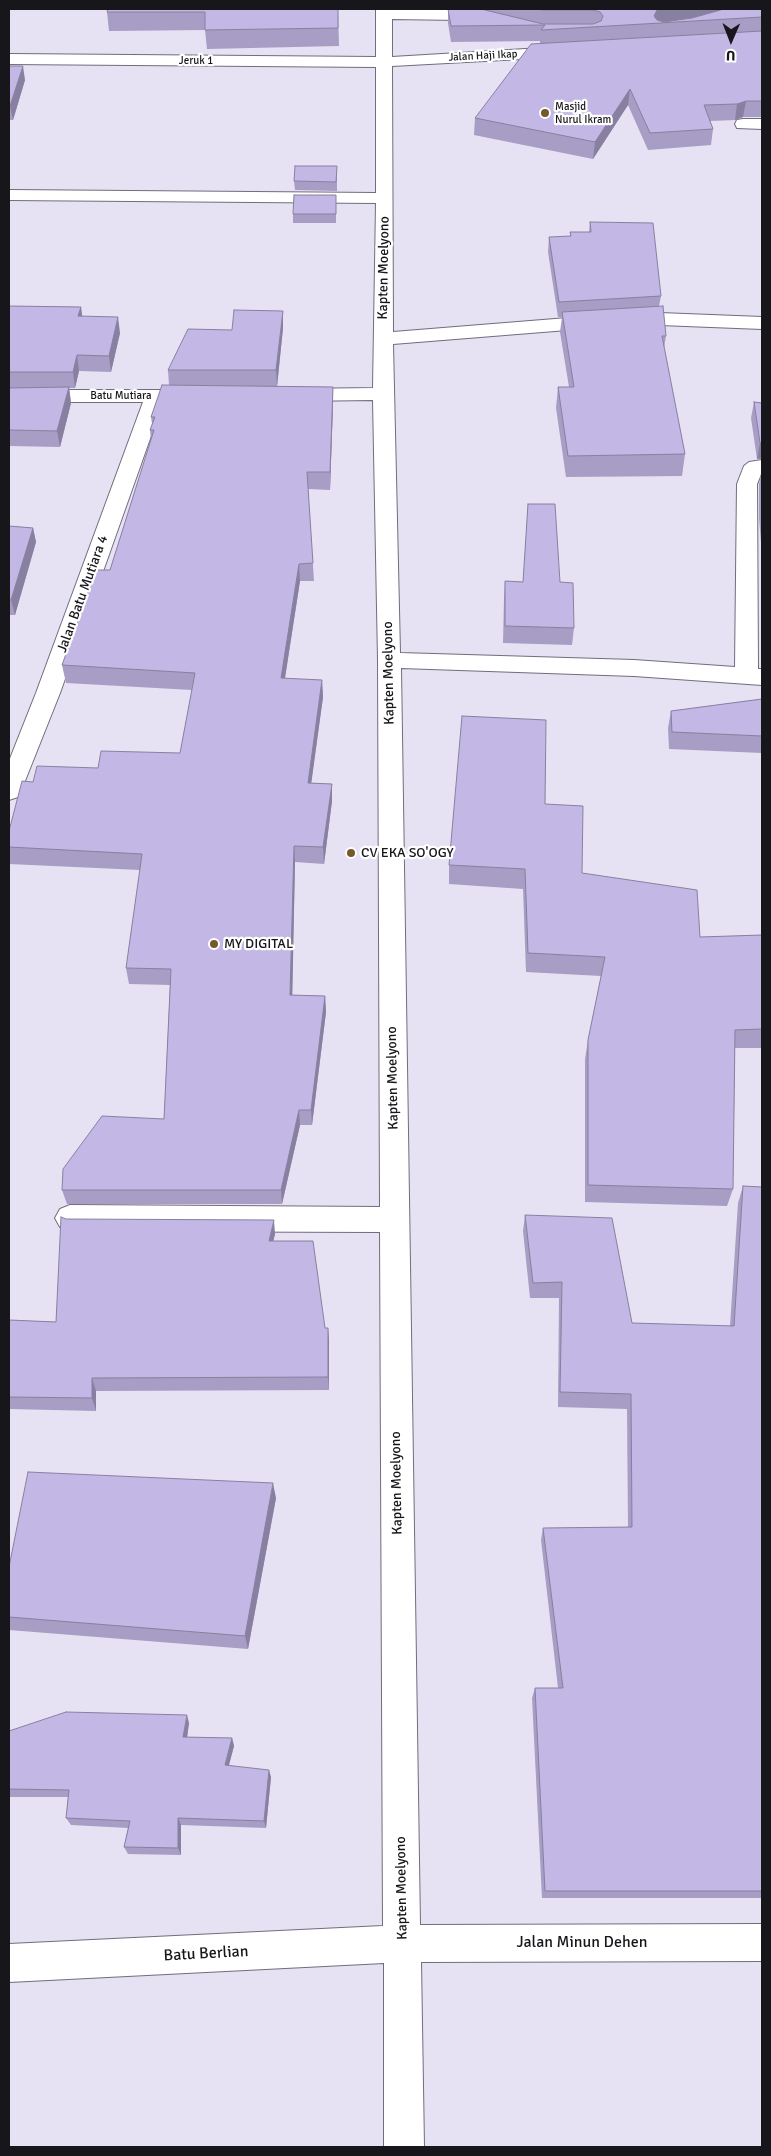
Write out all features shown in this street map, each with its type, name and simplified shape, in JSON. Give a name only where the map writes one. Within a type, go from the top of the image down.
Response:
[{"type":"street","points":[[384,12],[459,15],[495,22]]},
{"type":"street","name":"Kapten Moelyono","points":[[384,12],[383,394],[389,660],[404,2147]]},
{"type":"street","name":"Jalan Haji Ikap","points":[[383,62],[577,51]]},
{"type":"street","name":"Jeruk 1","points":[[9,59],[383,62]]},
{"type":"street","points":[[743,124],[762,124]]},
{"type":"street","points":[[9,195],[385,198]]},
{"type":"street","points":[[383,339],[580,322],[660,319],[762,323]]},
{"type":"street","points":[[274,395],[383,394]]},
{"type":"street","name":"Batu Mutiara","points":[[9,396],[195,396]]},
{"type":"street","name":"Jalan Batu Mutiara 4","points":[[9,791],[48,693],[156,396]]},
{"type":"street","points":[[389,660],[634,668],[754,676],[747,484],[751,471],[756,467],[762,466]]},
{"type":"street","points":[[70,1218],[394,1220]]},
{"type":"street","name":"Jalan Minun Dehen","points":[[403,1944],[762,1942]]},
{"type":"street","name":"Batu Berlian","points":[[9,1963],[403,1944]]},
{"type":"building","points":[[108,9],[338,9],[338,28],[205,30],[205,12],[107,12]]},
{"type":"building","points":[[448,9],[481,9],[543,24],[593,24],[601,21],[603,16],[600,12],[593,10],[538,9],[664,9],[657,10],[654,16],[657,20],[664,22],[692,18],[724,9],[762,9],[762,17],[541,30],[545,25],[451,26]]},
{"type":"building","points":[[762,31],[762,101],[704,105],[713,129],[650,133],[630,89],[595,142],[475,118],[531,44]]},
{"type":"building","points":[[9,66],[23,66],[10,106],[9,106]]},
{"type":"building","points":[[295,166],[337,166],[336,182],[294,181]]},
{"type":"building","points":[[294,195],[336,195],[336,214],[293,214]]},
{"type":"building","points":[[590,222],[653,223],[661,296],[559,302],[549,237],[571,236],[570,232],[591,232]]},
{"type":"building","points":[[9,306],[81,307],[78,316],[118,317],[109,356],[77,355],[73,372],[9,372]]},
{"type":"building","points":[[663,306],[666,336],[662,336],[685,454],[568,456],[558,387],[574,387],[562,312]]},
{"type":"building","points":[[234,310],[283,311],[276,370],[168,370],[188,329],[232,330]]},
{"type":"building","points":[[162,385],[333,387],[330,472],[307,472],[313,563],[299,564],[281,678],[322,680],[308,783],[332,784],[323,847],[294,846],[290,995],[325,996],[311,1110],[299,1110],[281,1190],[62,1190],[63,1169],[102,1116],[164,1119],[171,969],[126,968],[142,854],[9,847],[9,831],[22,781],[33,782],[37,766],[98,768],[101,751],[180,753],[195,673],[62,665],[96,570],[110,570],[154,430],[150,430],[155,417],[151,417]]},
{"type":"building","points":[[69,387],[57,431],[9,430],[9,388]]},
{"type":"building","points":[[754,402],[762,403],[762,443],[760,443]]},
{"type":"building","points":[[528,504],[555,504],[560,582],[573,583],[574,628],[505,626],[505,581],[523,582]]},
{"type":"building","points":[[9,526],[33,528],[11,600],[9,600]]},
{"type":"building","points":[[762,699],[762,736],[672,732],[671,711]]},
{"type":"building","points":[[462,716],[546,720],[545,804],[583,806],[582,873],[697,890],[700,937],[762,935],[762,1029],[735,1030],[733,1189],[588,1185],[588,1040],[605,957],[528,953],[525,869],[449,865]]},
{"type":"building","points":[[743,1186],[762,1187],[762,1891],[545,1891],[535,1688],[563,1688],[543,1528],[632,1527],[631,1394],[560,1392],[562,1282],[533,1283],[525,1215],[612,1218],[632,1323],[734,1326]]},
{"type":"building","points":[[61,1217],[66,1219],[274,1220],[269,1241],[313,1241],[325,1328],[328,1328],[328,1377],[92,1378],[92,1398],[9,1397],[9,1320],[56,1322]]},
{"type":"building","points":[[28,1472],[273,1483],[245,1636],[9,1617],[9,1567]]},
{"type":"building","points":[[66,1712],[187,1715],[183,1737],[232,1738],[225,1765],[269,1770],[264,1821],[178,1818],[178,1848],[124,1847],[130,1821],[66,1818],[69,1790],[9,1789],[9,1731]]},
{"type":"place","name":"Masjid Nurul Ikram","points":[[545,113]]},
{"type":"place","name":"CV EKA SO'OGY","points":[[351,853]]},
{"type":"place","name":"MY DIGITAL","points":[[214,944]]}]
